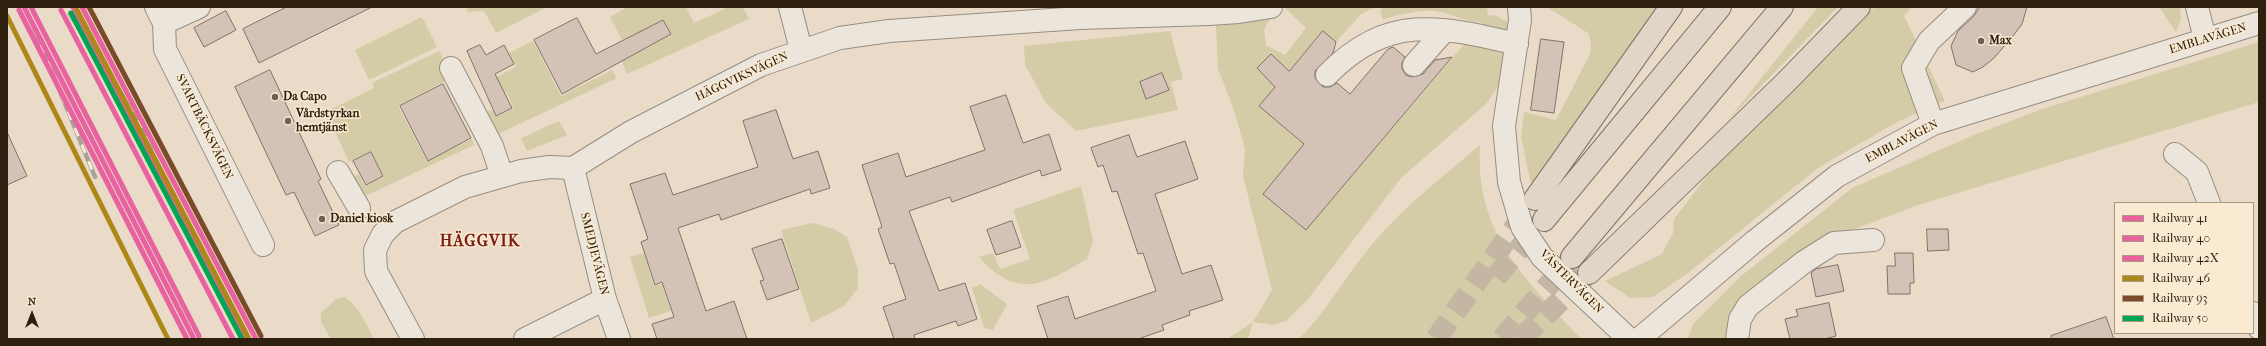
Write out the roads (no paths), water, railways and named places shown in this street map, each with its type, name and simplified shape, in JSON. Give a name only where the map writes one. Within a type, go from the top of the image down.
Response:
[{"type":"highway","points":[[1535,199],[1671,7]]},
{"type":"highway","points":[[1544,220],[1720,7]]},
{"type":"highway","points":[[1572,257],[1782,7]]},
{"type":"highway","points":[[1589,272],[1785,83],[1859,7]]},
{"type":"street","points":[[160,15],[198,7]]},
{"type":"street","points":[[790,7],[802,50]]},
{"type":"street","name":"HÄGGVIKSVÄGEN","points":[[573,168],[631,132],[741,74],[802,50],[840,38],[889,31],[980,23],[1174,11],[1240,12],[1271,7]]},
{"type":"street","name":"VÄSTERVÄGEN","points":[[1519,7],[1520,20],[1517,44],[1504,126],[1509,182],[1522,227],[1542,257],[1629,339]]},
{"type":"street","points":[[1933,124],[1913,68],[1929,41],[1965,7]]},
{"type":"street","points":[[2197,7],[2205,39]]},
{"type":"street","name":"SVARTBÄCKSVÄGEN","points":[[160,15],[165,49],[263,245]]},
{"type":"street","name":"EMBLAVÄGEN","points":[[1639,339],[1755,241],[1837,176],[1933,124],[2259,23]]},
{"type":"street","points":[[1327,75],[1341,60],[1364,44],[1393,32],[1426,29],[1445,30],[1517,44]]},
{"type":"street","points":[[1414,65],[1445,30]]},
{"type":"street","points":[[451,68],[492,146],[502,176]]},
{"type":"street","points":[[2175,154],[2197,172],[2209,202]]},
{"type":"street","points":[[413,339],[376,271],[375,250],[383,234],[395,222],[464,187],[502,176],[549,167],[573,168]]},
{"type":"street","name":"SMEDJEVÄGEN","points":[[573,168],[605,299],[619,339]]},
{"type":"street","points":[[338,172],[359,208]]},
{"type":"street","points":[[1737,339],[1740,320],[1748,306],[1804,262],[1834,243],[1873,240]]},
{"type":"street","points":[[1764,294],[1796,288]]},
{"type":"street","points":[[525,339],[605,299]]},
{"type":"street","points":[[2254,316],[2259,328]]},
{"type":"tunnel","points":[[1436,339],[1535,199]]},
{"type":"tunnel","points":[[1496,277],[1540,224]]},
{"type":"tunnel","points":[[1502,339],[1572,258]]},
{"type":"tunnel","points":[[1521,339],[1588,274]]},
{"type":"railway","points":[[70,14],[159,154]]},
{"type":"railway","points":[[34,28],[95,177]]},
{"type":"rail line","name":"41","points":[[24,7],[194,339]]},
{"type":"rail line","name":"42X","points":[[31,7],[199,336]]},
{"type":"rail line","name":"42X","points":[[73,7],[245,336]]},
{"type":"rail line","name":"41","points":[[82,7],[256,339]]},
{"type":"rail line","name":"93","points":[[89,7],[261,336]]},
{"type":"rail line","name":"40","points":[[19,10],[187,339]]},
{"type":"rail line","name":"40","points":[[61,10],[233,339]]},
{"type":"rail line","name":"46","points":[[77,10],[249,339]]},
{"type":"rail line","name":"50","points":[[71,13],[242,339]]},
{"type":"rail line","name":"46","points":[[7,16],[168,339]]},
{"type":"place","name":"Max","points":[[1981,41]]},
{"type":"place","name":"Da Capo","points":[[275,97]]},
{"type":"place","name":"Vårdstyrkan hemtjänst","points":[[288,121]]},
{"type":"place","name":"Daniel kiosk","points":[[322,219]]},
{"type":"district","name":"HÄGGVIK","points":[[480,242]]}]
